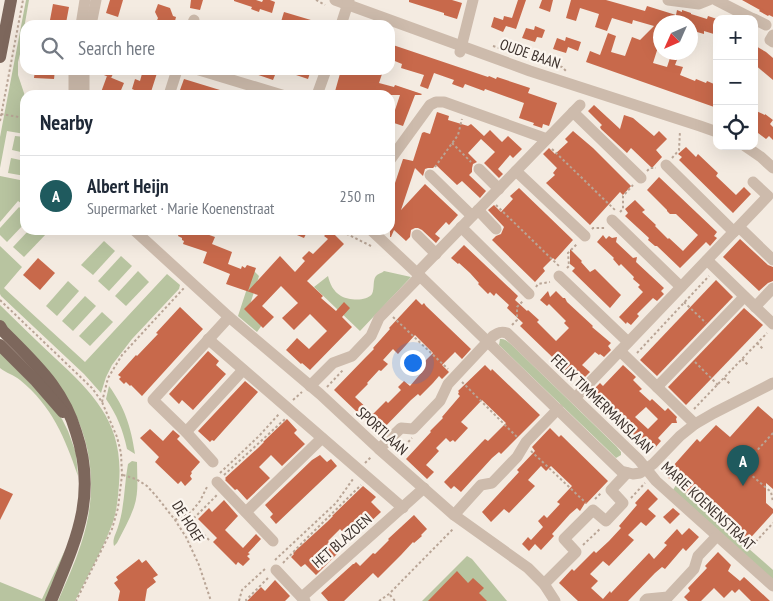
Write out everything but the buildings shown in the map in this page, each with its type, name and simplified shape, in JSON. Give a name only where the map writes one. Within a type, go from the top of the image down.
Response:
[{"type":"main road","points":[[4,35],[6,0]]},
{"type":"main road","points":[[0,57],[11,0]]},
{"type":"main road","points":[[0,326],[52,384],[62,399],[71,415],[84,464],[85,501],[82,519],[75,543],[51,601]]},
{"type":"main road","points":[[0,345],[67,417],[77,433]]},
{"type":"street","points":[[81,20],[85,0]]},
{"type":"street","points":[[92,20],[96,0]]},
{"type":"street","name":"OUDE BAAN","points":[[335,0],[349,2],[392,20]]},
{"type":"street","points":[[461,49],[473,0]]},
{"type":"street","points":[[668,0],[699,4],[709,0]]},
{"type":"street","points":[[716,0],[746,15]]},
{"type":"street","points":[[343,20],[349,2]]},
{"type":"street","name":"OUDE BAAN","points":[[395,21],[461,49],[713,131]]},
{"type":"street","points":[[758,22],[770,30],[770,40],[773,42]]},
{"type":"street","points":[[74,75],[74,90]]},
{"type":"street","points":[[84,75],[84,90]]},
{"type":"street","points":[[171,90],[176,75]]},
{"type":"street","points":[[216,75],[265,90]]},
{"type":"street","points":[[320,90],[324,75]]},
{"type":"street","points":[[395,153],[430,105],[436,102],[444,102],[545,140]]},
{"type":"street","points":[[310,386],[333,364],[352,356],[371,336],[379,318],[436,254],[576,108],[641,178]]},
{"type":"street","points":[[751,150],[773,168]]},
{"type":"street","points":[[666,165],[773,260]]},
{"type":"street","points":[[478,169],[499,189]]},
{"type":"street","points":[[516,171],[585,236]]},
{"type":"street","points":[[430,175],[496,228]]},
{"type":"street","points":[[575,398],[768,196],[753,182]]},
{"type":"street","points":[[612,220],[681,287]]},
{"type":"street","points":[[461,227],[530,294]]},
{"type":"street","name":"SPORTLAAN","points":[[139,235],[229,317],[320,394],[458,518],[528,568],[544,584],[555,601]]},
{"type":"street","points":[[376,235],[621,471],[627,473],[611,490],[623,503],[606,521],[593,510],[564,539],[576,552],[544,584]]},
{"type":"street","points":[[417,235],[436,254]]},
{"type":"street","points":[[707,260],[755,307],[770,328]]},
{"type":"street","points":[[559,276],[628,342]]},
{"type":"street","points":[[755,307],[773,288]]},
{"type":"street","points":[[658,387],[744,297]]},
{"type":"street","points":[[213,462],[153,400],[229,317]]},
{"type":"street","points":[[379,449],[401,428],[412,429],[440,401],[448,384],[493,336],[499,332],[508,334]]},
{"type":"street","name":"FELIX TIMMERMANSLAAN","points":[[508,334],[640,460],[649,472]]},
{"type":"street","points":[[208,339],[322,438],[365,470],[403,508]]},
{"type":"street","points":[[620,351],[692,420]]},
{"type":"street","points":[[186,432],[243,370]]},
{"type":"street","points":[[649,472],[692,420],[714,413],[773,383]]},
{"type":"street","points":[[458,518],[481,485],[492,483],[558,410]]},
{"type":"street","points":[[246,512],[322,438]]},
{"type":"street","name":"FELIX TIMMERMANSLAAN","points":[[627,473],[649,472]]},
{"type":"street","name":"MARIE KOENENSTRAAT","points":[[649,472],[656,481],[773,586]]},
{"type":"street","points":[[217,482],[273,541]]},
{"type":"street","name":"HET BLAZOEN","points":[[273,566],[304,599],[424,488]]},
{"type":"street","points":[[645,601],[647,599],[668,596],[694,569],[698,556],[717,536]]},
{"type":"path","points":[[0,121],[23,0]]},
{"type":"path","points":[[430,175],[458,134],[465,110]]},
{"type":"path","points":[[1,114],[20,117]]},
{"type":"path","points":[[545,140],[619,213],[623,209],[623,196],[650,168],[663,168],[679,150],[680,129],[683,120]]},
{"type":"path","points":[[452,143],[478,169]]},
{"type":"path","points":[[489,198],[564,271],[569,266],[568,253],[593,228],[605,228],[612,220]]},
{"type":"path","points":[[349,235],[373,247]]},
{"type":"path","points":[[630,360],[715,269]]},
{"type":"path","points":[[508,334],[510,327],[517,320],[517,307],[538,284],[555,280],[559,276]]},
{"type":"path","points":[[102,402],[108,378],[122,355],[190,282]]},
{"type":"path","points":[[684,302],[713,330]]},
{"type":"path","points":[[386,310],[593,510]]},
{"type":"path","points":[[692,420],[718,385],[770,328]]},
{"type":"path","points":[[757,343],[764,350]]},
{"type":"path","points":[[320,394],[348,364],[352,356]]},
{"type":"path","points":[[688,356],[718,385]]},
{"type":"path","points":[[742,359],[749,366]]},
{"type":"path","points":[[724,378],[731,384]]},
{"type":"path","points":[[175,520],[192,511],[208,486],[217,482],[263,440],[310,386]]},
{"type":"path","points":[[210,540],[191,521],[217,482],[259,436],[289,410]]},
{"type":"path","points":[[392,460],[416,433],[412,429]]},
{"type":"path","points":[[773,433],[742,467],[771,492],[773,502]]},
{"type":"path","points":[[259,436],[263,440]]},
{"type":"path","points":[[239,601],[242,590],[273,566],[336,503],[365,470]]},
{"type":"path","name":"HET BLAZOEN","points":[[247,601],[273,566],[298,546],[340,507],[365,470]]},
{"type":"path","points":[[623,503],[631,498],[649,472]]},
{"type":"path","name":"DE HOEF","points":[[122,475],[136,479],[147,486],[175,520],[186,537],[199,565],[212,601]]},
{"type":"path","points":[[593,510],[593,502],[604,490],[611,490]]},
{"type":"path","points":[[336,503],[340,507]]},
{"type":"path","points":[[379,601],[389,594],[458,518]]},
{"type":"path","points":[[576,552],[606,521]]},
{"type":"path","points":[[749,549],[773,523]]},
{"type":"path","points":[[295,542],[298,546]]},
{"type":"path","points":[[389,594],[394,601]]},
{"type":"green space","points":[[26,0],[29,0],[26,20],[22,20]]},
{"type":"green space","points":[[20,32],[18,75],[23,90],[20,90],[20,133],[7,131],[0,168],[0,137]]},
{"type":"green space","points":[[15,136],[20,136],[20,152],[12,150]]},
{"type":"green space","points":[[11,158],[20,160],[20,175],[8,173]]},
{"type":"green space","points":[[0,176],[20,180],[20,202],[18,201],[0,222]]},
{"type":"green space","points":[[20,208],[20,228],[7,242],[0,235],[0,228]]},
{"type":"green space","points":[[24,235],[45,235],[24,257],[13,247]]},
{"type":"green space","points":[[104,241],[115,251],[93,275],[81,265]]},
{"type":"green space","points":[[0,246],[22,267],[4,288],[85,362],[167,274],[180,285],[179,289],[132,339],[112,365],[101,393],[84,374],[1,296]]},
{"type":"green space","points":[[121,256],[132,266],[109,291],[98,281]]},
{"type":"green space","points":[[253,270],[259,276],[248,311],[262,325],[257,332],[238,316]]},
{"type":"green space","points":[[138,271],[149,282],[126,306],[115,296]]},
{"type":"green space","points":[[384,271],[411,277],[360,331],[314,287],[328,276],[332,287],[341,296],[352,299],[366,298],[372,294],[375,277]]},
{"type":"green space","points":[[68,281],[79,291],[57,316],[46,306]]},
{"type":"green space","points":[[85,296],[96,306],[73,331],[62,321]]},
{"type":"green space","points":[[0,305],[70,372],[95,399],[112,428],[117,445],[119,484],[114,517],[100,552],[75,601],[58,601],[81,544],[90,506],[90,468],[87,449],[75,413],[65,396],[0,322]]},
{"type":"green space","points":[[102,312],[113,322],[90,346],[79,336]]},
{"type":"green space","points":[[500,339],[516,349],[616,446],[621,455],[616,458],[499,345]]},
{"type":"green space","points":[[0,352],[62,419],[76,453],[78,476],[56,423],[31,390],[20,380],[0,368]]},
{"type":"green space","points":[[109,386],[126,418],[132,435],[135,454],[127,449],[119,423],[106,399]]},
{"type":"green space","points":[[132,461],[137,462],[136,502],[114,546],[114,539],[122,511],[128,464]]},
{"type":"green space","points":[[676,485],[773,570],[773,580],[673,490]]},
{"type":"green space","points":[[66,548],[45,601],[0,601],[0,582],[42,599]]},
{"type":"green space","points":[[467,556],[472,559],[507,601],[422,601]]},
{"type":"place","name":"Albert Heijn","points":[[743,486]]}]
